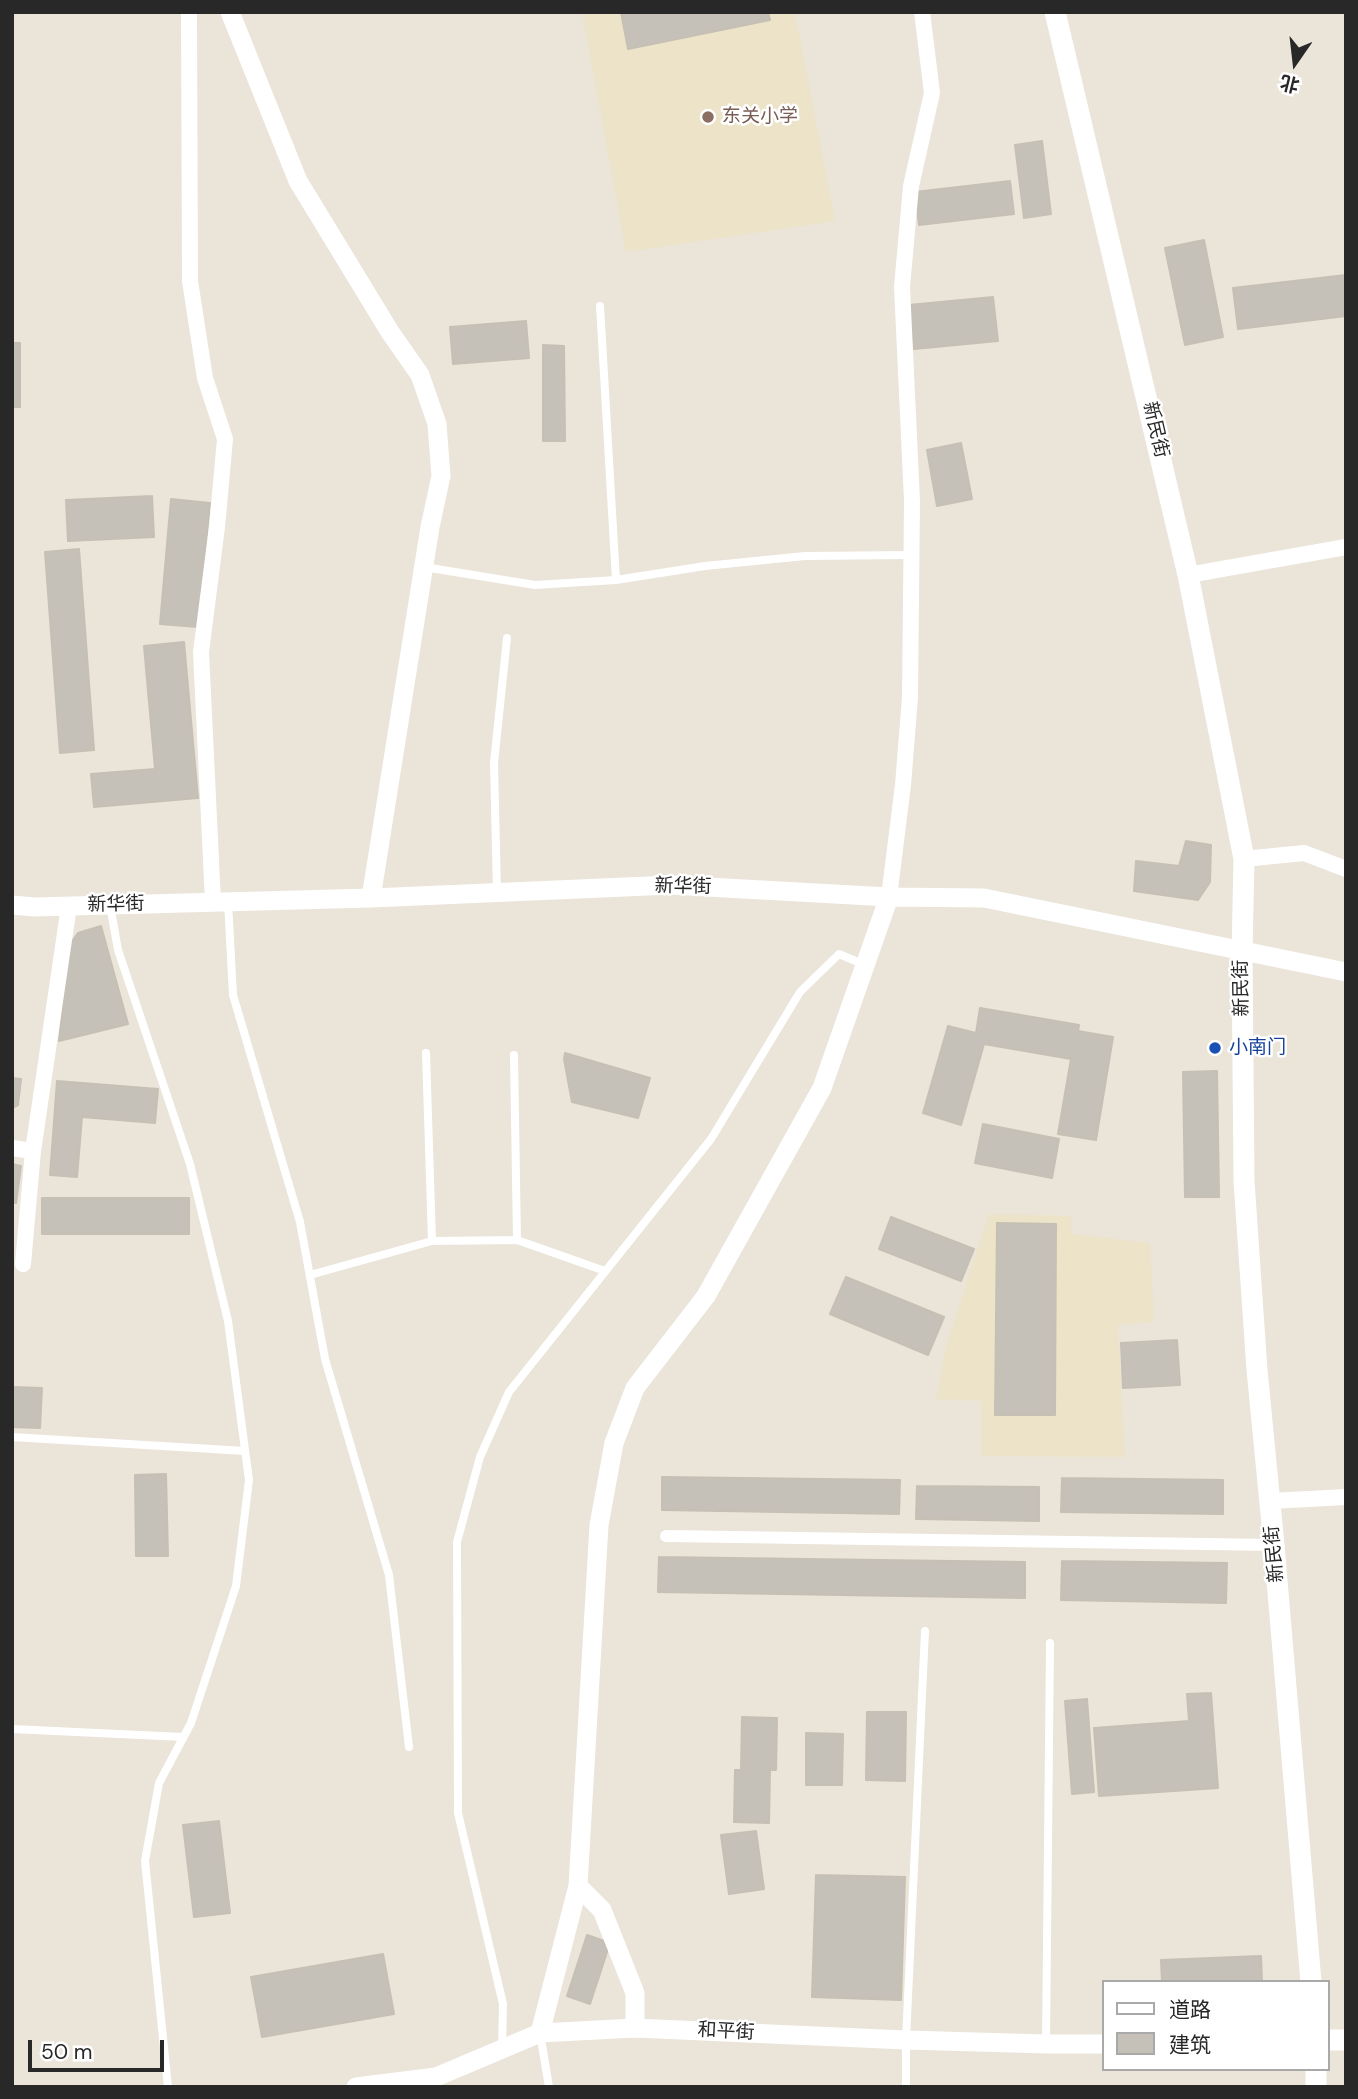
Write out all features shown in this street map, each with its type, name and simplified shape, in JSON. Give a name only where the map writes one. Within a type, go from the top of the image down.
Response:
[{"type":"main road","name":"新民街","points":[[1055,12],[1188,575],[1244,859],[1244,1181],[1257,1370],[1311,1980]]},
{"type":"street","points":[[189,12],[190,281],[205,378],[225,439],[201,652],[221,902]]},
{"type":"street","points":[[230,12],[298,181],[420,375],[438,424],[441,476],[371,898]]},
{"type":"street","points":[[540,2034],[578,1886],[599,1525],[614,1443],[635,1388],[706,1296],[822,1088],[889,897],[903,785],[910,697],[912,501],[902,287],[911,186],[932,93],[922,12]]},
{"type":"street","points":[[1188,575],[1346,547]]},
{"type":"street","points":[[1244,859],[1304,853],[1346,869]]},
{"type":"street","name":"新华街","points":[[12,905],[69,906],[371,898],[671,885],[889,897],[984,898],[1346,972]]},
{"type":"street","points":[[23,1264],[33,1151],[69,906]]},
{"type":"street","points":[[12,1149],[33,1151]]},
{"type":"street","points":[[1270,1501],[1346,1497]]},
{"type":"street","points":[[666,1536],[1274,1545]]},
{"type":"street","points":[[578,1886],[602,1910],[635,1993],[635,2028]]},
{"type":"street","name":"和平街","points":[[356,2087],[437,2082],[502,2049],[540,2034],[635,2028],[1046,2045],[1102,2043]]},
{"type":"lane","points":[[600,306],[616,580]]},
{"type":"lane","points":[[424,567],[535,585],[616,580],[705,566],[805,556],[912,555]]},
{"type":"lane","points":[[496,893],[494,763],[507,638]]},
{"type":"lane","points":[[221,902],[233,995],[300,1222],[325,1359],[389,1575],[409,1746]]},
{"type":"lane","points":[[110,905],[118,950],[190,1164],[228,1321],[248,1480],[236,1586],[191,1723],[159,1783],[145,1861],[168,2087]]},
{"type":"lane","points":[[502,2049],[503,2004],[458,1813],[457,1542],[480,1457],[509,1392],[711,1139],[800,992],[839,954],[865,965]]},
{"type":"lane","points":[[426,1053],[432,1241]]},
{"type":"lane","points":[[514,1055],[517,1240]]},
{"type":"lane","points":[[310,1275],[432,1241],[517,1240],[605,1271]]},
{"type":"lane","points":[[12,1437],[245,1451]]},
{"type":"lane","points":[[906,2087],[905,2040],[925,1631]]},
{"type":"lane","points":[[1046,2045],[1050,1643]]},
{"type":"lane","points":[[12,1729],[183,1737]]},
{"type":"lane","points":[[540,2034],[549,2087]]},
{"type":"shaded area","name":"东关小学","points":[[582,12],[795,12],[835,221],[626,252]]},
{"type":"shaded area","points":[[989,1214],[1071,1216],[1072,1234],[1150,1243],[1154,1322],[1118,1325],[1125,1457],[981,1456],[981,1401],[936,1399],[946,1346]]},
{"type":"building","points":[[621,12],[768,12],[770,20],[628,49]]},
{"type":"building","points":[[1042,141],[1051,214],[1024,218],[1015,145]]},
{"type":"building","points":[[1010,181],[1014,214],[919,225],[915,192]]},
{"type":"building","points":[[1204,240],[1223,337],[1185,345],[1165,248]]},
{"type":"building","points":[[1346,275],[1346,316],[1238,329],[1233,288]]},
{"type":"building","points":[[993,297],[998,341],[914,349],[909,305]]},
{"type":"building","points":[[526,321],[529,358],[453,364],[450,327]]},
{"type":"building","points":[[12,343],[20,343],[20,407],[12,407]]},
{"type":"building","points":[[543,345],[564,346],[565,441],[543,441]]},
{"type":"building","points":[[961,443],[972,499],[937,506],[927,450]]},
{"type":"building","points":[[152,496],[154,537],[68,541],[66,500]]},
{"type":"building","points":[[171,499],[210,503],[198,627],[160,624]]},
{"type":"building","points":[[79,549],[94,750],[60,753],[45,552]]},
{"type":"building","points":[[184,642],[198,798],[94,807],[91,774],[155,769],[144,646]]},
{"type":"building","points":[[1186,841],[1211,845],[1210,882],[1198,900],[1134,891],[1136,861],[1179,866]]},
{"type":"building","points":[[101,926],[128,1024],[59,1041],[70,944],[78,933]]},
{"type":"building","points":[[980,1008],[1079,1025],[1078,1031],[1113,1037],[1096,1140],[1058,1134],[1071,1059],[984,1044],[961,1125],[923,1113],[948,1026],[976,1033]]},
{"type":"building","points":[[565,1053],[650,1078],[638,1118],[572,1102]]},
{"type":"building","points":[[1217,1071],[1219,1197],[1185,1197],[1183,1072]]},
{"type":"building","points":[[12,1078],[21,1079],[18,1105],[12,1108]]},
{"type":"building","points":[[57,1081],[158,1089],[155,1123],[82,1117],[77,1177],[50,1175]]},
{"type":"building","points":[[983,1124],[1059,1139],[1052,1178],[975,1163]]},
{"type":"building","points":[[12,1164],[21,1166],[16,1203],[12,1202]]},
{"type":"building","points":[[42,1198],[189,1198],[189,1234],[42,1234]]},
{"type":"building","points":[[891,1217],[974,1249],[961,1281],[879,1249]]},
{"type":"building","points":[[997,1223],[1056,1224],[1055,1415],[995,1415]]},
{"type":"building","points":[[846,1277],[944,1317],[928,1355],[830,1314]]},
{"type":"building","points":[[1177,1340],[1180,1385],[1123,1388],[1121,1343]]},
{"type":"building","points":[[12,1387],[42,1388],[40,1428],[12,1427]]},
{"type":"building","points":[[166,1474],[168,1556],[136,1556],[135,1475]]},
{"type":"building","points":[[662,1477],[900,1480],[899,1514],[662,1510]]},
{"type":"building","points":[[1062,1478],[1223,1480],[1223,1514],[1061,1512]]},
{"type":"building","points":[[917,1486],[1039,1487],[1039,1521],[916,1519]]},
{"type":"building","points":[[659,1557],[1025,1562],[1025,1598],[658,1592]]},
{"type":"building","points":[[1062,1561],[1227,1563],[1226,1603],[1061,1600]]},
{"type":"building","points":[[1211,1693],[1218,1788],[1099,1796],[1094,1728],[1189,1721],[1187,1694]]},
{"type":"building","points":[[1087,1699],[1094,1792],[1072,1794],[1065,1701]]},
{"type":"building","points":[[867,1712],[906,1712],[905,1781],[866,1780]]},
{"type":"building","points":[[742,1717],[777,1718],[776,1770],[770,1770],[769,1823],[734,1822],[735,1770],[741,1770]]},
{"type":"building","points":[[806,1733],[843,1734],[842,1785],[806,1785]]},
{"type":"building","points":[[219,1821],[230,1913],[194,1917],[183,1825]]},
{"type":"building","points":[[756,1831],[764,1889],[729,1894],[721,1835]]},
{"type":"building","points":[[816,1875],[905,1877],[901,2000],[812,1997]]},
{"type":"building","points":[[587,1935],[610,1943],[590,2004],[567,1996]]},
{"type":"building","points":[[383,1954],[394,2014],[262,2037],[251,1977]]},
{"type":"building","points":[[1261,1956],[1262,1980],[1162,1980],[1161,1960]]},
{"type":"place","name":"东关小学","points":[[708,117]]},
{"type":"place","name":"小南门","points":[[1215,1048]]}]
